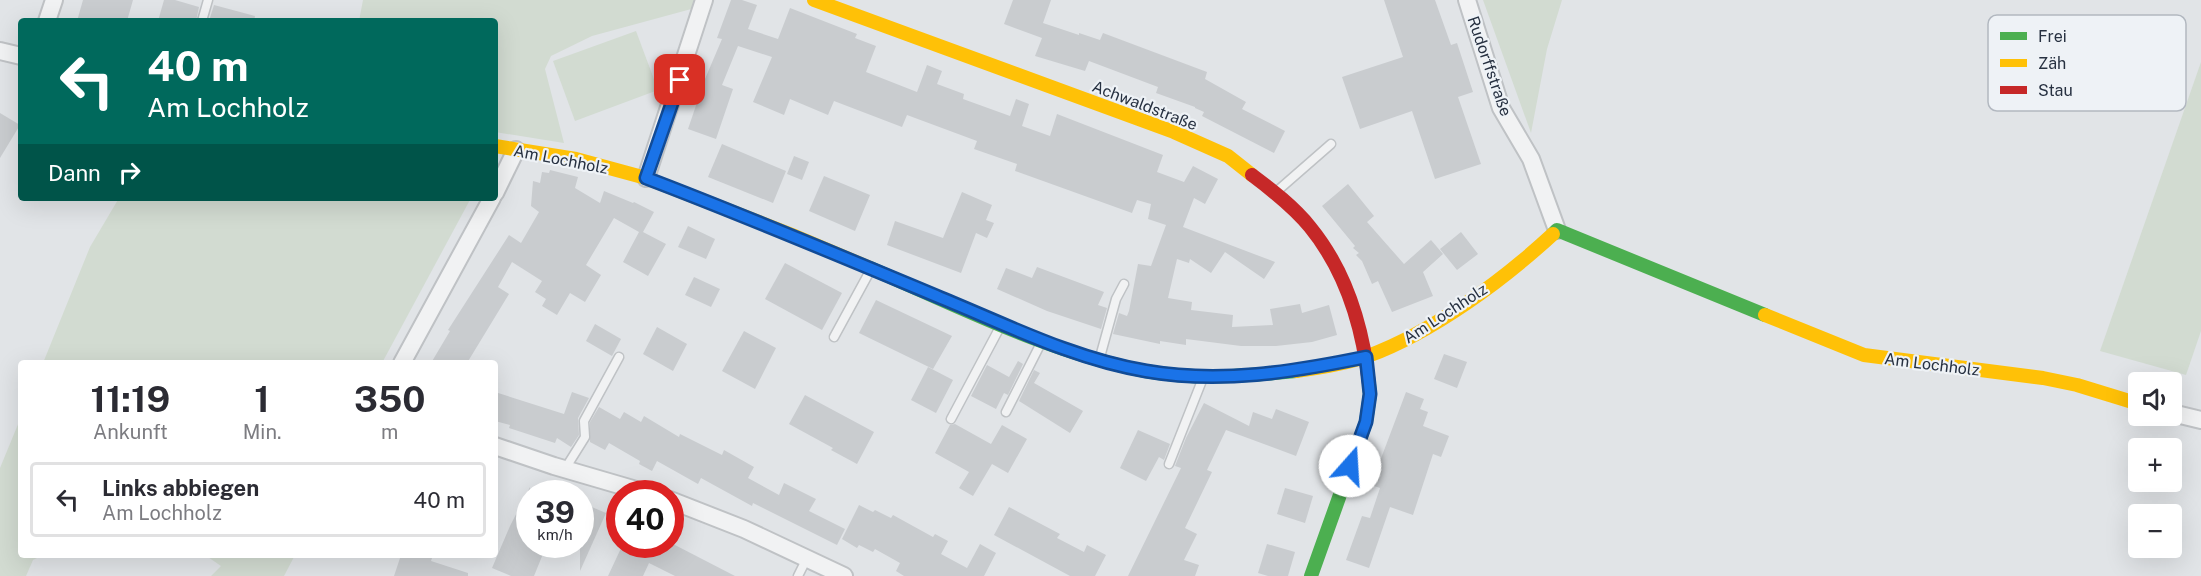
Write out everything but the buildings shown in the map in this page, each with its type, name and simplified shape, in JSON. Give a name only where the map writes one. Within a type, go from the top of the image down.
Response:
[{"type":"street","points":[[48,18],[54,0]]},
{"type":"street","points":[[646,178],[704,0]]},
{"type":"street","name":"Achwaldstraße","points":[[814,0],[1174,132],[1228,156],[1276,193],[1310,227],[1335,265],[1351,299],[1366,357],[1370,394],[1366,422],[1311,576]]},
{"type":"street","name":"Rudorffstraße","points":[[1467,0],[1501,108],[1531,159],[1557,230]]},
{"type":"street","points":[[0,51],[18,55]]},
{"type":"street","name":"Am Lochholz","points":[[498,147],[576,159],[646,178],[767,225],[1042,341],[1099,360],[1146,371],[1203,376],[1248,376],[1311,369],[1366,357],[1406,340],[1443,319],[1529,256],[1557,230],[1864,355],[2069,383],[2128,401]]},
{"type":"street","points":[[498,187],[516,150]]},
{"type":"street","points":[[404,360],[490,201]]},
{"type":"street","points":[[2182,415],[2201,420]]},
{"type":"street","points":[[498,447],[606,481]]},
{"type":"street","points":[[684,505],[744,529],[844,576]]},
{"type":"lane","points":[[203,18],[208,0]]},
{"type":"lane","points":[[1276,193],[1331,144]]},
{"type":"lane","points":[[834,337],[871,268]]},
{"type":"lane","points":[[1099,360],[1116,298],[1124,284]]},
{"type":"lane","points":[[951,419],[1002,324]]},
{"type":"lane","points":[[1006,412],[1042,341]]},
{"type":"lane","points":[[566,470],[585,436],[584,421],[619,357]]},
{"type":"lane","points":[[1169,464],[1203,376]]},
{"type":"lane","points":[[798,576],[807,557]]},
{"type":"shaded area","points":[[363,0],[699,0],[695,8],[592,36],[551,56],[545,69],[564,143],[498,132],[498,18],[360,18]]},
{"type":"shaded area","points":[[1483,0],[1562,0],[1547,49],[1531,133]]},
{"type":"shaded area","points":[[636,31],[658,90],[575,121],[553,61]]},
{"type":"shaded area","points":[[2201,62],[2201,331],[2186,375],[2182,372],[2100,351],[2184,111],[2186,111]]},
{"type":"shaded area","points":[[117,201],[469,201],[384,360],[44,360],[90,247]]},
{"type":"shaded area","points":[[18,424],[18,558],[37,558],[33,560],[26,576],[0,576],[0,468]]},
{"type":"shaded area","points":[[209,558],[293,558],[284,576],[211,576],[221,566]]},
{"type":"traffic: fast","points":[[1553,234],[1557,230],[1765,315]]},
{"type":"traffic: fast","points":[[870,268],[1039,341],[1110,363],[1183,376],[1239,376],[1296,371]]},
{"type":"traffic: fast","points":[[1311,576],[1366,422],[1369,384]]},
{"type":"traffic: slow","points":[[814,0],[1174,132],[1228,156],[1252,175]]},
{"type":"traffic: slow","points":[[498,146],[576,159],[646,178],[870,268]]},
{"type":"traffic: slow","points":[[1296,371],[1360,359],[1393,346],[1466,304],[1512,270],[1553,234]]},
{"type":"traffic: slow","points":[[1765,315],[1864,355],[2043,378],[2077,385],[2128,401]]},
{"type":"traffic: jam","points":[[1252,175],[1304,220],[1334,262],[1357,321],[1369,384]]},
{"type":"route","points":[[680,80],[646,178],[792,235],[1042,341],[1099,360],[1146,371],[1195,376],[1248,376],[1311,369],[1366,357],[1370,394],[1366,422],[1350,466]]}]
